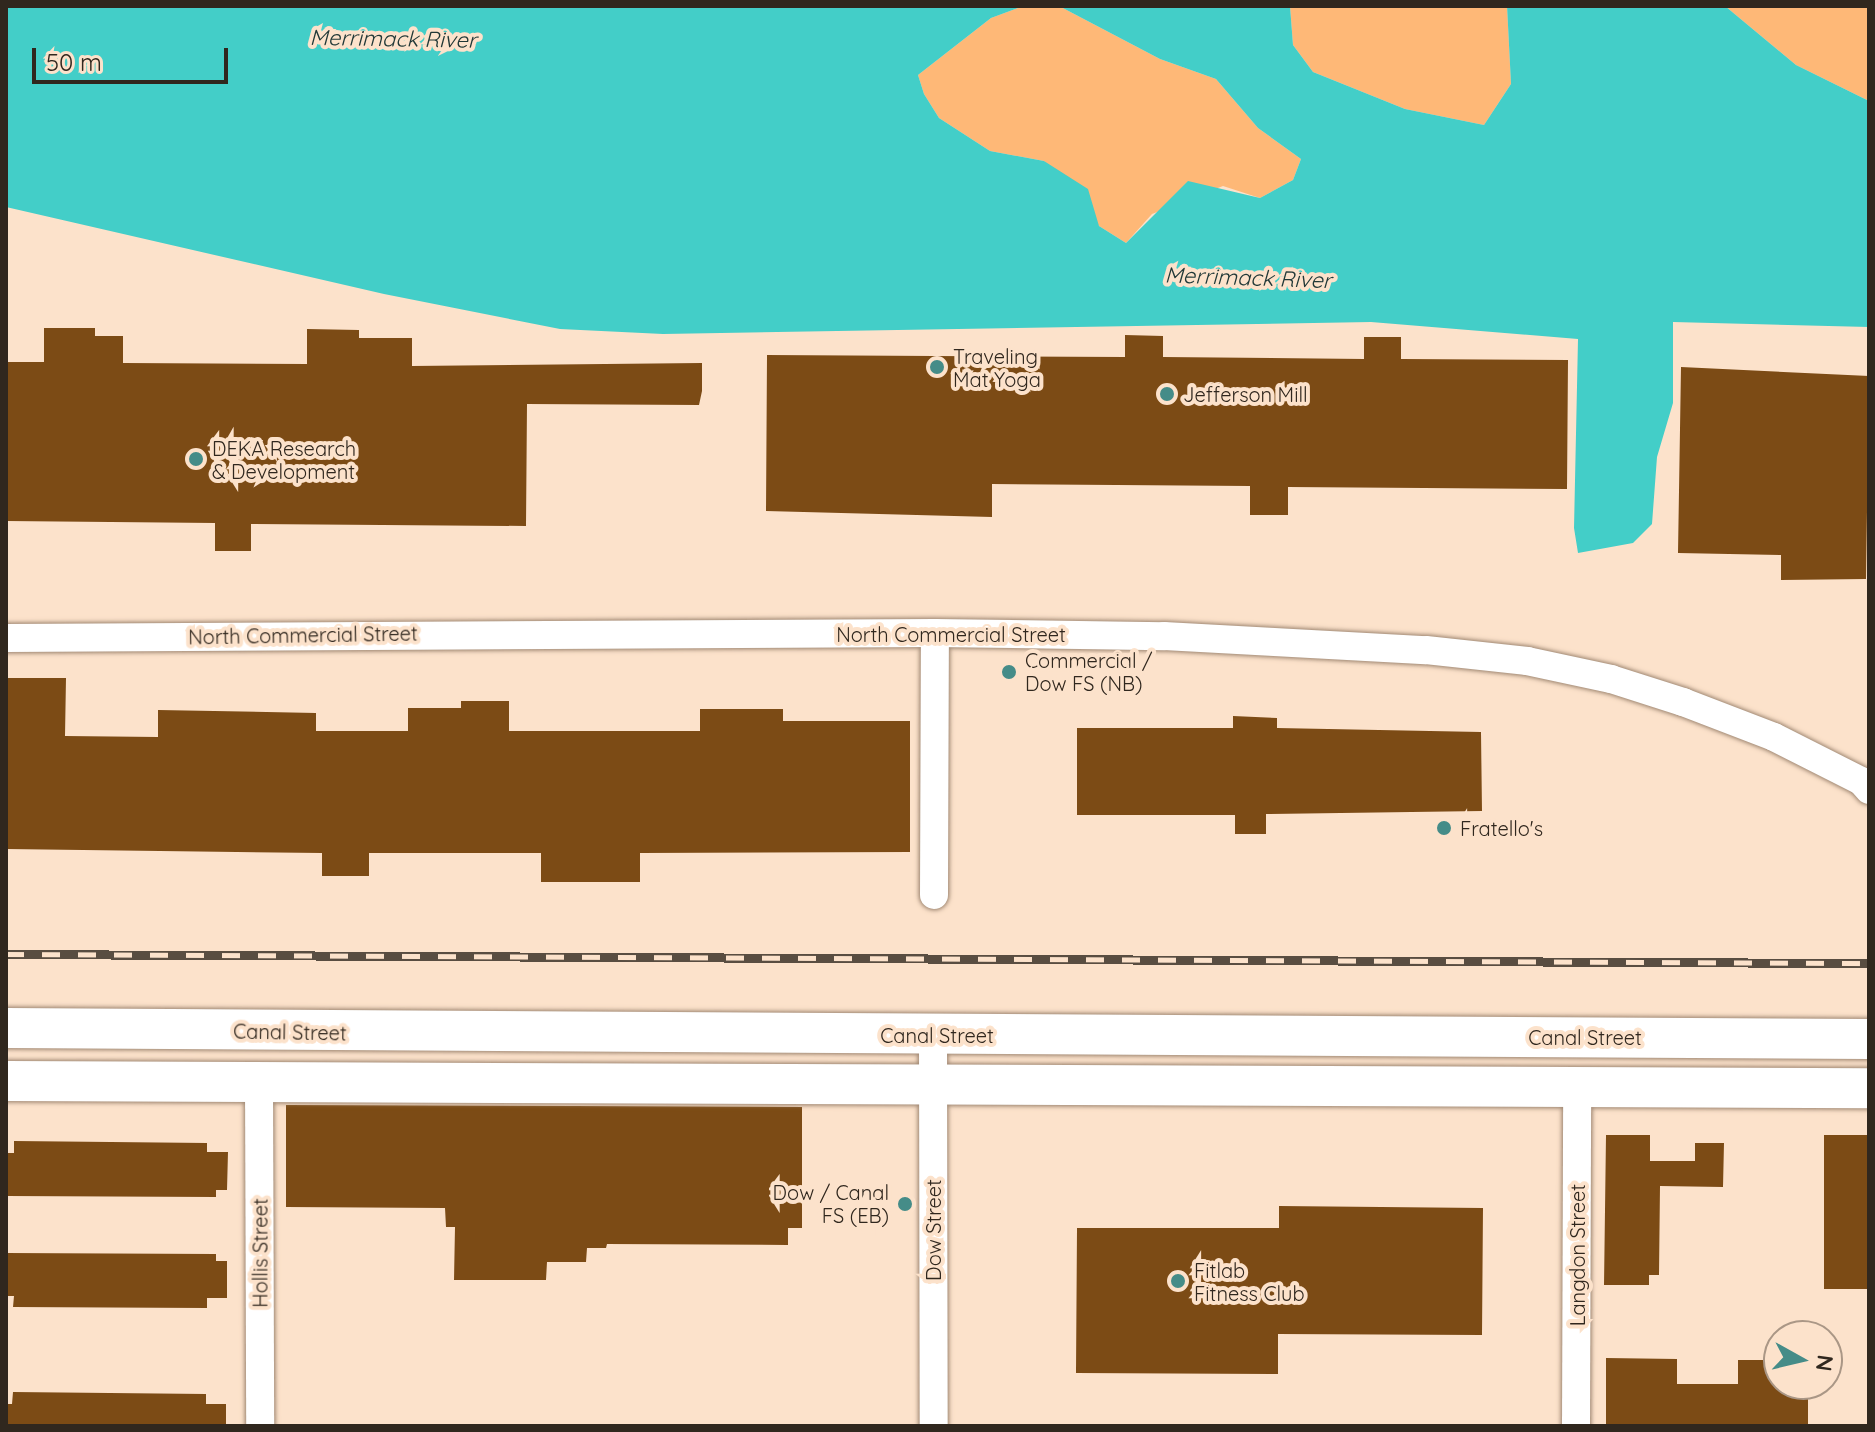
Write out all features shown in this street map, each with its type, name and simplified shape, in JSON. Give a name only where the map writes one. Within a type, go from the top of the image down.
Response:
[{"type":"street","name":"North Commercial Street","points":[[6,638],[935,633],[1337,643],[1527,661],[1683,702],[1774,737],[1861,781],[1869,790]]},
{"type":"street","points":[[934,895],[935,633]]},
{"type":"street","name":"Canal Street","points":[[6,1028],[1869,1039]]},
{"type":"street","name":"Dow Street","points":[[933,1035],[934,1426]]},
{"type":"street","points":[[6,1081],[932,1087],[1577,1084],[1869,1088]]},
{"type":"street","name":"Hollis Street","points":[[259,1081],[260,1426]]},
{"type":"street","name":"Langdon Street","points":[[1576,1426],[1577,1084]]},
{"type":"shaded area","points":[[1023,6],[1059,6],[1160,59],[1216,79],[1258,128],[1301,159],[1293,180],[1260,198],[1223,186],[1152,214],[1126,243],[1099,226],[1044,161],[990,151],[939,118],[924,94],[918,75],[991,18]]},
{"type":"shaded area","points":[[1290,6],[1507,6],[1511,84],[1484,125],[1405,109],[1313,72],[1293,45]]},
{"type":"shaded area","points":[[1725,6],[1869,6],[1869,101],[1796,65]]},
{"type":"water","name":"Merrimack River","points":[[6,6],[1023,6],[991,18],[918,75],[924,94],[939,118],[990,151],[1044,161],[1088,189],[1099,226],[1126,243],[1188,181],[1260,198],[1293,180],[1301,159],[1258,128],[1216,79],[1160,59],[1059,6],[1290,6],[1293,45],[1313,72],[1405,109],[1484,125],[1511,84],[1507,6],[1725,6],[1796,65],[1869,101],[1869,327],[1673,322],[1673,403],[1657,457],[1652,524],[1633,543],[1578,553],[1574,528],[1578,339],[1371,322],[663,334],[560,329],[384,294],[6,207]]},
{"type":"building","points":[[44,328],[95,328],[95,336],[123,336],[123,363],[307,364],[307,329],[359,330],[359,338],[412,338],[412,366],[702,363],[702,391],[699,405],[527,404],[526,526],[251,524],[251,551],[215,551],[215,523],[6,521],[6,362],[44,362]]},
{"type":"building","name":"Jefferson Mill","points":[[1125,335],[1163,336],[1163,357],[1364,359],[1364,337],[1401,337],[1401,359],[1568,360],[1567,489],[1288,487],[1288,515],[1250,515],[1250,486],[992,484],[992,517],[766,511],[767,355],[1125,357]]},
{"type":"building","points":[[1681,367],[1869,376],[1866,579],[1781,580],[1781,555],[1678,553]]},
{"type":"building","points":[[6,678],[66,678],[65,736],[158,737],[158,710],[316,713],[316,731],[408,731],[408,708],[461,708],[461,701],[509,701],[509,731],[700,731],[700,709],[783,709],[783,721],[910,721],[910,852],[640,853],[640,882],[541,882],[541,853],[369,853],[369,876],[322,876],[322,853],[6,849]]},
{"type":"building","points":[[1233,716],[1277,718],[1277,728],[1481,732],[1482,811],[1266,814],[1266,834],[1235,834],[1235,815],[1077,815],[1077,728],[1233,728]]},
{"type":"building","points":[[286,1105],[802,1107],[802,1228],[788,1228],[788,1245],[607,1244],[606,1248],[587,1248],[586,1262],[547,1262],[546,1280],[454,1280],[455,1227],[446,1227],[445,1208],[286,1207]]},
{"type":"building","points":[[1606,1135],[1650,1135],[1650,1161],[1695,1161],[1695,1143],[1724,1143],[1723,1187],[1660,1186],[1659,1275],[1649,1275],[1649,1285],[1604,1285]]},
{"type":"building","points":[[1824,1135],[1869,1135],[1869,1289],[1824,1289]]},
{"type":"building","points":[[14,1141],[207,1143],[207,1152],[228,1152],[227,1190],[216,1190],[216,1197],[6,1196],[6,1153],[14,1153]]},
{"type":"building","points":[[1279,1206],[1483,1208],[1482,1335],[1278,1334],[1278,1374],[1076,1373],[1077,1228],[1279,1228]]},
{"type":"building","points":[[6,1253],[216,1254],[216,1261],[227,1261],[227,1298],[207,1298],[207,1308],[13,1307],[14,1296],[6,1296]]},
{"type":"building","points":[[1606,1358],[1677,1359],[1677,1384],[1738,1384],[1738,1360],[1763,1360],[1763,1400],[1808,1400],[1808,1426],[1606,1426]]},
{"type":"building","points":[[13,1392],[206,1394],[206,1404],[226,1404],[226,1426],[6,1426],[6,1404],[12,1404]]},
{"type":"railway","points":[[6,954],[1869,963]]},
{"type":"place","name":"Traveling Mat Yoga","points":[[937,367]]},
{"type":"place","name":"Jefferson Mill","points":[[1167,394]]},
{"type":"place","name":"DEKA Research & Development","points":[[196,459]]},
{"type":"place","name":"Commercial / Dow FS (NB)","points":[[1009,672]]},
{"type":"place","name":"Fratello's","points":[[1444,828]]},
{"type":"place","name":"Dow / Canal FS (EB)","points":[[905,1204]]},
{"type":"place","name":"Fitlab Fitness Club","points":[[1178,1281]]}]
